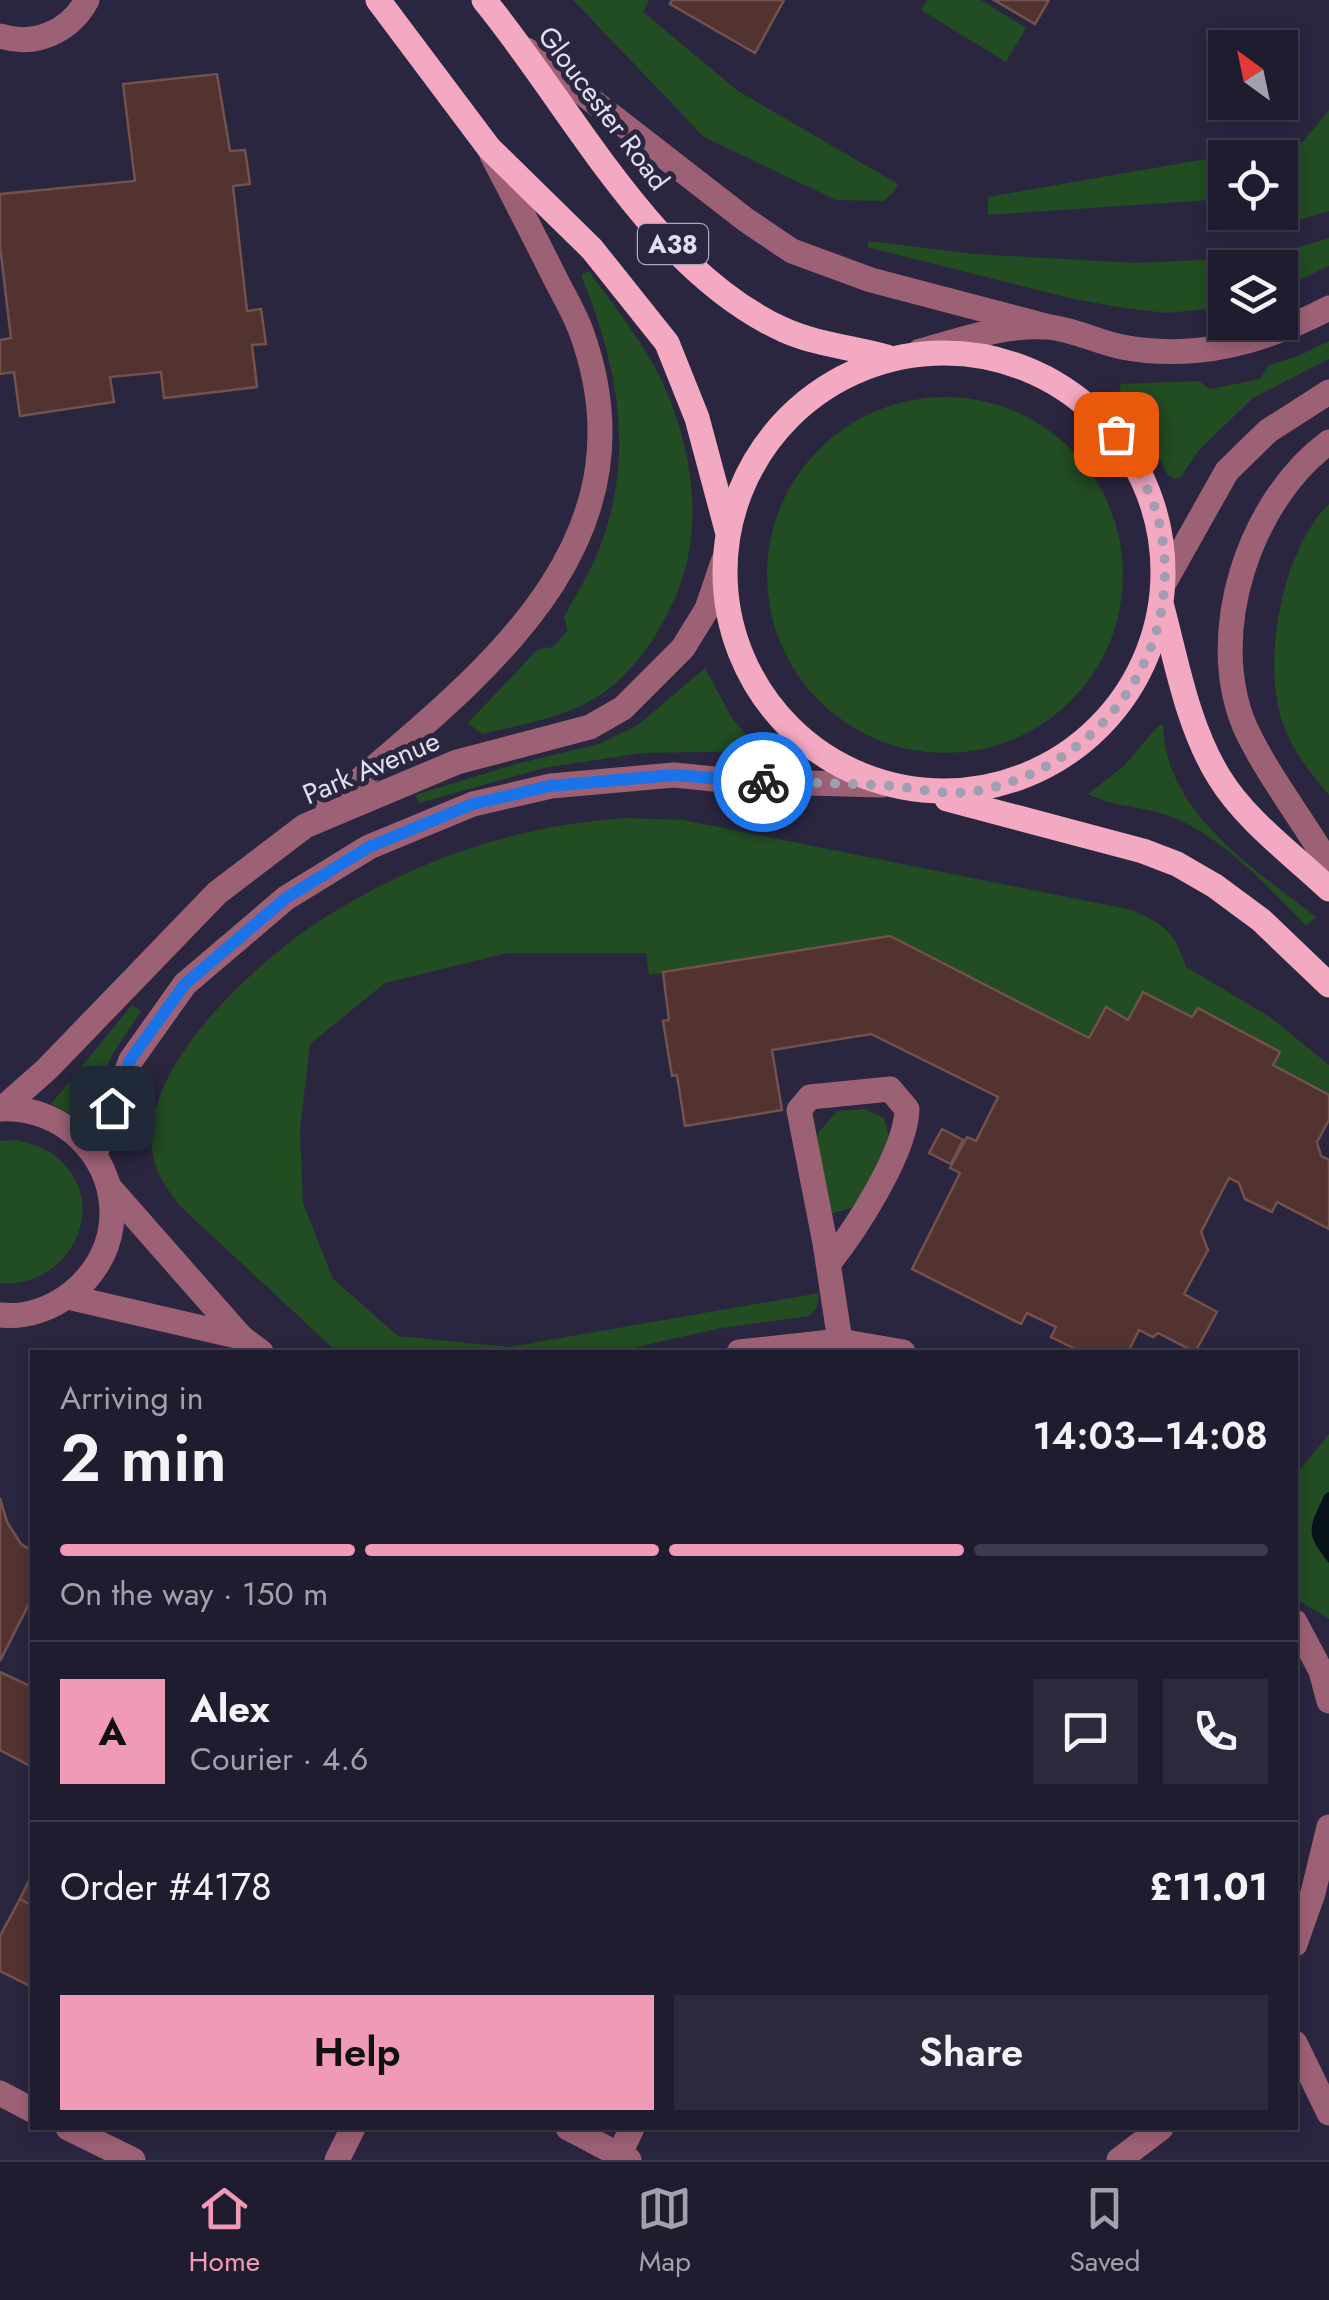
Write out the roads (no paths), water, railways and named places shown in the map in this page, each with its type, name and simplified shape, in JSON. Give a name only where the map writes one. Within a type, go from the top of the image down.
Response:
[{"type":"main road","name":"A38","points":[[378,0],[489,148],[592,248],[666,343],[697,418],[727,530]]},
{"type":"main road","name":"Gloucester Road","points":[[484,0],[523,47],[623,190],[707,281],[786,332],[888,357]]},
{"type":"main road","points":[[1329,889],[1260,825],[1220,778],[1192,715],[1163,594],[1163,540],[1154,504],[1142,475],[1116,434],[1079,400],[1039,377],[973,354],[920,351],[888,357],[850,373],[804,402],[767,442],[745,479],[727,530],[723,562],[726,602],[733,636],[750,673],[798,734],[836,765],[882,785],[1143,851],[1177,864],[1261,920],[1329,985]]},
{"type":"main road","points":[[923,793],[981,790],[1029,775],[1074,751],[1107,722],[1141,672],[1163,594]]},
{"type":"street","points":[[0,36],[29,40],[53,34],[74,19],[86,0]]},
{"type":"street","points":[[523,47],[746,220],[792,251],[870,280],[1122,347],[1170,352],[1215,350],[1254,341],[1329,308]]},
{"type":"street","points":[[305,826],[471,683],[535,614],[592,502],[600,420],[589,357],[580,328],[489,148]]},
{"type":"street","points":[[920,351],[1003,329],[1050,327]]},
{"type":"street","points":[[1163,594],[1227,471],[1268,431],[1329,392]]},
{"type":"street","points":[[1329,442],[1296,470],[1265,521],[1234,603],[1231,635],[1232,671],[1244,724],[1329,865]]},
{"type":"street","name":"Park Avenue","points":[[2,1108],[47,1068],[217,892],[305,826],[457,762],[590,727],[624,708],[683,648],[707,609],[723,562]]},
{"type":"street","points":[[95,1154],[130,1060],[185,984],[286,898],[369,847],[473,804],[550,786],[674,775],[734,781],[882,785]]},
{"type":"street","points":[[828,1263],[854,1232],[907,1129],[908,1109],[890,1089],[810,1097],[799,1110],[840,1341]]},
{"type":"street","points":[[2,1108],[38,1112],[70,1128],[95,1154],[109,1186],[251,1345]]},
{"type":"street","points":[[2,1317],[38,1312],[68,1297],[96,1267],[111,1228],[109,1186]]},
{"type":"street","points":[[68,1297],[251,1345]]},
{"type":"street","points":[[757,1350],[840,1341],[891,1350]]},
{"type":"street","points":[[1298,1628],[1321,1671],[1329,1701]]},
{"type":"street","points":[[1298,1936],[1314,1893],[1329,1827]]},
{"type":"street","points":[[1298,2050],[1329,2113]]},
{"type":"street","points":[[0,2093],[30,2109]]},
{"type":"street","points":[[72,2130],[133,2160]]},
{"type":"street","points":[[337,2160],[353,2130]]},
{"type":"street","points":[[572,2130],[624,2157],[631,2130]]},
{"type":"street","points":[[1120,2160],[1158,2130]]}]
